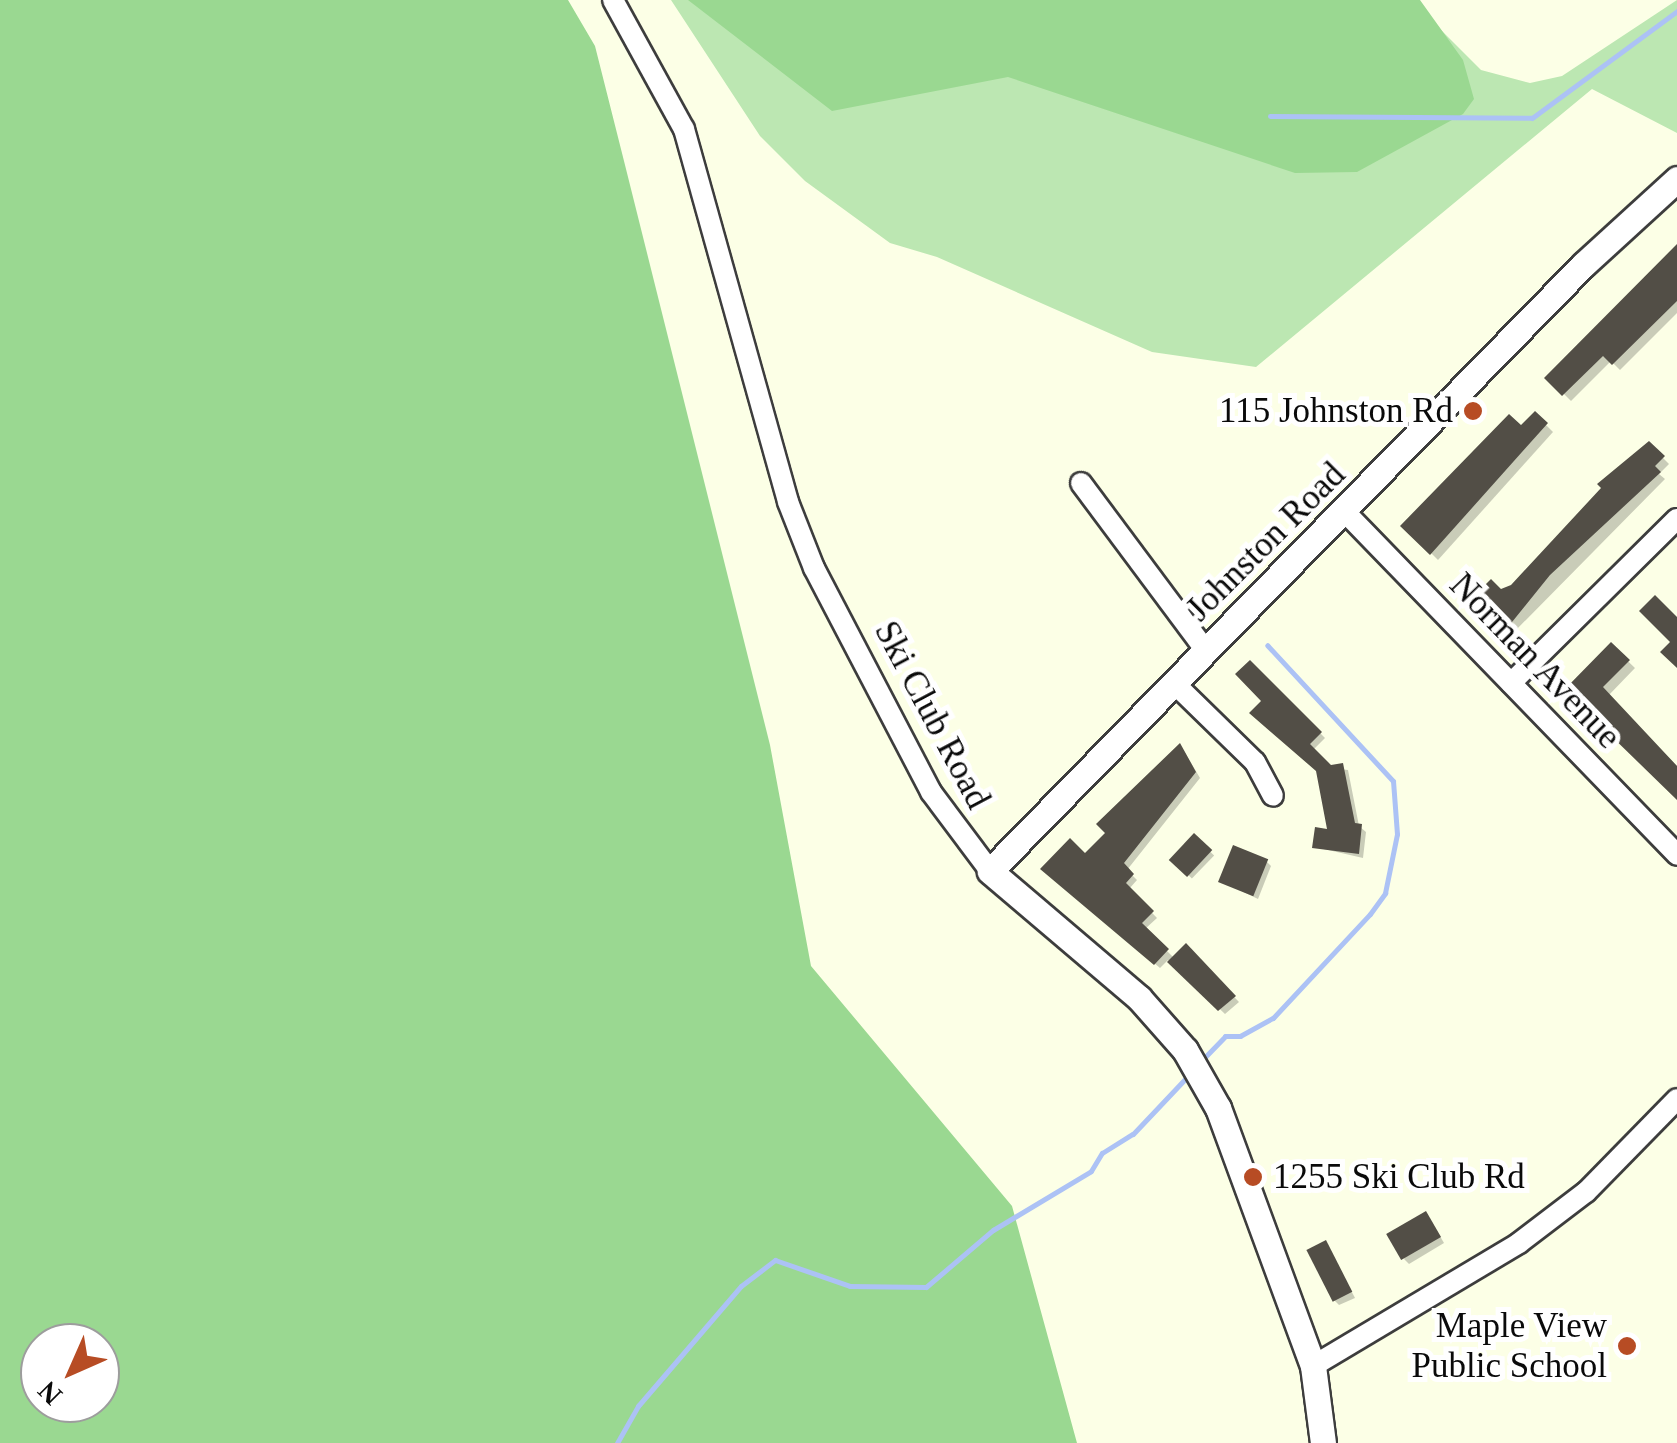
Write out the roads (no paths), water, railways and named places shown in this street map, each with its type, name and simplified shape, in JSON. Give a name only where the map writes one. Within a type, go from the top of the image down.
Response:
[{"type":"street","name":"Ski Club Road","points":[[613,0],[684,129],[788,502],[814,568],[931,792],[990,871],[1139,998],[1185,1050],[1218,1108],[1313,1366],[1323,1443]]},
{"type":"street","name":"Johnston Road","points":[[990,871],[1346,513],[1584,264],[1677,178]]},
{"type":"street","points":[[1081,483],[1207,652]]},
{"type":"street","name":"Norman Avenue","points":[[1346,513],[1677,854]]},
{"type":"street","points":[[1511,682],[1673,531]]},
{"type":"street","points":[[1176,685],[1256,762],[1273,796]]},
{"type":"street","points":[[1313,1366],[1519,1242],[1586,1192],[1677,1099]]},
{"type":"waterway","points":[[1270,116],[1532,118],[1677,11]]},
{"type":"waterway","points":[[1205,1057],[1225,1036],[1240,1036],[1273,1018],[1370,914],[1385,893],[1397,834],[1393,781],[1267,645]]},
{"type":"waterway","points":[[617,1443],[638,1406],[741,1286],[775,1260],[850,1286],[926,1287],[993,1230],[1091,1171],[1102,1153],[1133,1134],[1185,1079]]},
{"type":"place","name":"115 Johnston Rd","points":[[1473,411]]},
{"type":"place","name":"1255 Ski Club Rd","points":[[1253,1177]]},
{"type":"place","name":"Maple View Public School","points":[[1627,1346]]}]
